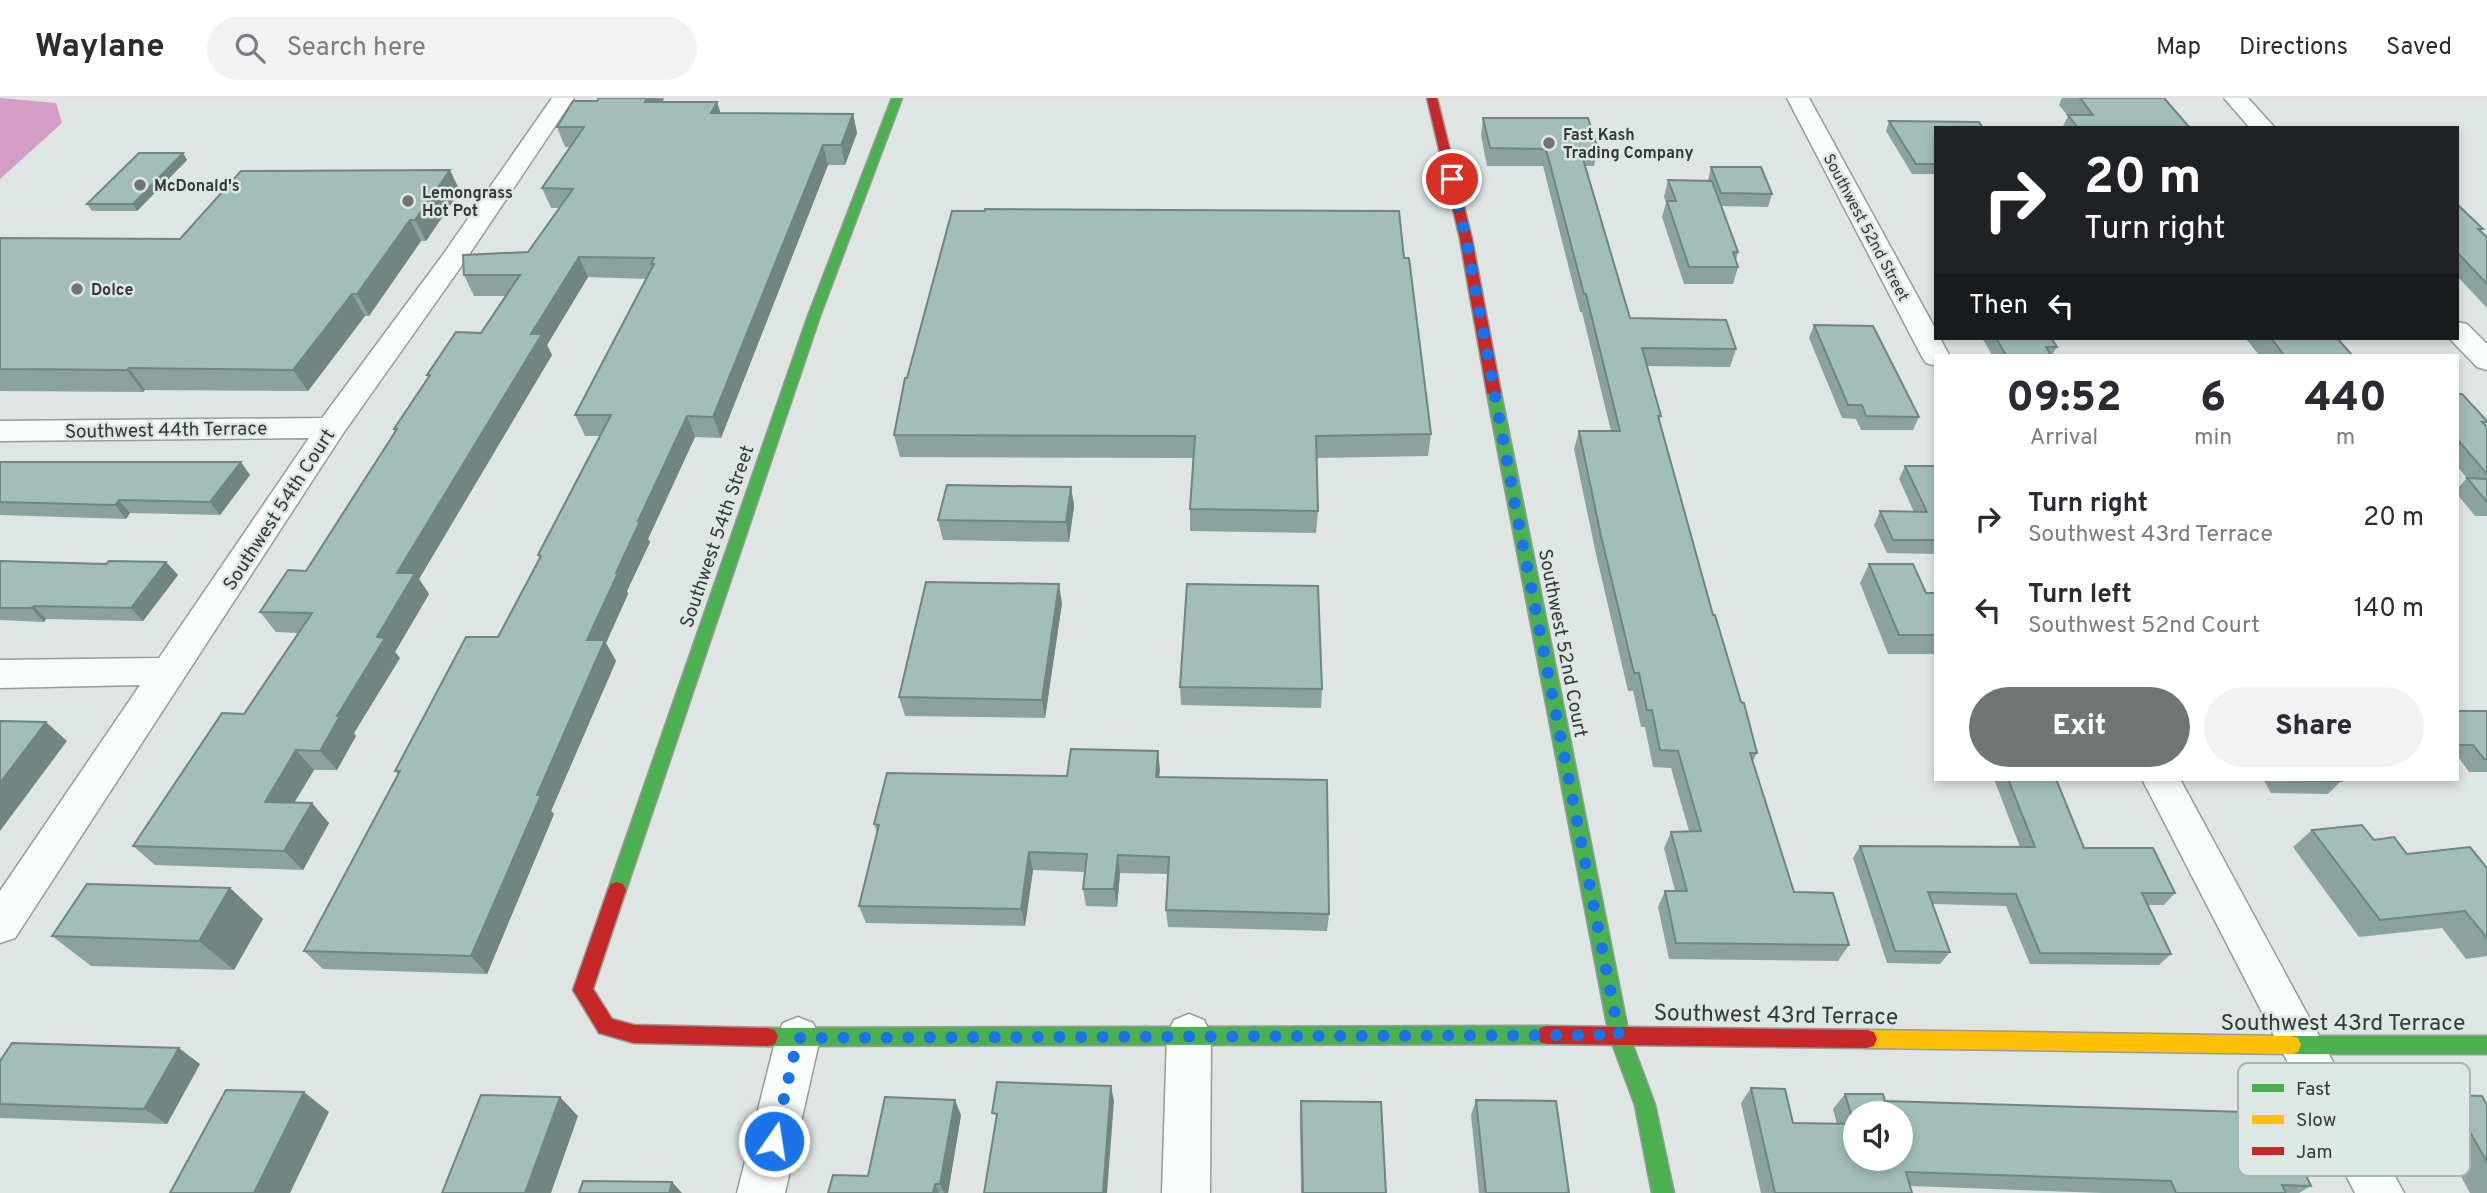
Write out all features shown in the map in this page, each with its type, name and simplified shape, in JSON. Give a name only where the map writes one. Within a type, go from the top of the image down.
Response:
[{"type":"street","name":"Southwest 54th Court","points":[[0,925],[331,428],[451,262],[563,98]]},
{"type":"street","name":"Southwest 54th Street","points":[[583,990],[814,316],[897,98]]},
{"type":"street","name":"Southwest 52nd Court","points":[[1432,98],[1466,239],[1619,1035],[1645,1105],[1663,1193]]},
{"type":"street","name":"Southwest 52nd Street","points":[[1798,98],[1934,354]]},
{"type":"street","points":[[2235,98],[2261,126]]},
{"type":"street","points":[[2459,332],[2487,361]]},
{"type":"street","name":"Southwest 44th Terrace","points":[[0,430],[331,428]]},
{"type":"street","points":[[0,674],[171,671]]},
{"type":"street","points":[[2162,781],[2312,1063]]},
{"type":"street","name":"Southwest 43rd Terrace","points":[[583,990],[606,1027],[634,1034],[798,1038],[1619,1035],[2303,1045],[2487,1045]]},
{"type":"street","points":[[1186,1193],[1189,1035]]},
{"type":"street","points":[[761,1193],[798,1038]]},
{"type":"street","points":[[2371,1176],[2380,1193]]},
{"type":"shaded area","points":[[0,98],[56,103],[62,123],[0,179]]},
{"type":"building","points":[[599,98],[647,98],[645,102],[717,102],[711,113],[853,114],[841,145],[823,145],[713,417],[687,416],[638,521],[618,573],[587,640],[605,640],[471,956],[304,951],[400,771],[395,771],[466,637],[498,637],[541,556],[538,555],[611,415],[575,415],[654,264],[651,264],[654,258],[579,257],[531,334],[542,334],[397,573],[415,573],[377,637],[385,638],[337,716],[340,716],[320,751],[296,750],[265,802],[312,803],[284,851],[133,846],[222,713],[244,714],[312,613],[260,612],[288,570],[306,571],[456,332],[481,333],[520,275],[464,275],[463,255],[528,252],[573,189],[542,188],[584,127],[557,127],[573,101],[597,101]]},
{"type":"building","points":[[2080,98],[2164,98],[2188,126],[2076,126],[2068,115],[2093,115]]},
{"type":"building","points":[[1483,118],[1588,118],[1598,149],[1580,149],[1630,318],[1726,320],[1736,349],[1642,348],[1713,615],[1741,702],[1744,703],[1757,753],[1750,753],[1794,892],[1833,893],[1849,945],[1676,943],[1665,891],[1687,891],[1671,832],[1701,831],[1678,751],[1660,750],[1652,710],[1647,710],[1639,673],[1634,673],[1579,431],[1620,431],[1546,149],[1490,148]]},
{"type":"building","points":[[1889,121],[1979,122],[1982,126],[1934,126],[1934,164],[1916,164]]},
{"type":"building","name":"McDonald's","points":[[139,153],[183,153],[133,204],[87,204]]},
{"type":"building","points":[[1711,167],[1761,167],[1772,194],[1721,193]]},
{"type":"building","points":[[450,170],[357,294],[352,294],[293,370],[0,369],[0,238],[180,239],[241,171]]},
{"type":"building","points":[[1668,180],[1712,181],[1738,252],[1733,252],[1738,267],[1689,267],[1667,201],[1676,201]]},
{"type":"building","points":[[2459,206],[2483,229],[2478,229],[2487,237],[2487,284],[2459,254]]},
{"type":"building","points":[[952,211],[1399,211],[1404,258],[1409,258],[1431,434],[1316,436],[1318,511],[1190,509],[1195,436],[894,435],[905,378]]},
{"type":"building","points":[[1814,325],[1873,326],[1919,417],[1866,416],[1862,405],[1848,405]]},
{"type":"building","points":[[1997,340],[2052,340],[2057,347],[2046,347],[2050,354],[2005,354]]},
{"type":"building","points":[[2273,340],[2339,340],[2351,354],[2283,354]]},
{"type":"building","points":[[2459,394],[2487,421],[2482,422],[2487,427],[2487,474],[2459,441]]},
{"type":"building","points":[[0,462],[241,462],[210,502],[119,500],[115,505],[0,502]]},
{"type":"building","points":[[1905,466],[1934,466],[1934,540],[1893,540],[1880,511],[1927,512]]},
{"type":"building","points":[[2467,478],[2487,479],[2487,502]]},
{"type":"building","points":[[947,485],[1071,487],[1066,522],[938,520]]},
{"type":"building","points":[[0,561],[106,564],[109,561],[166,562],[131,608],[0,608]]},
{"type":"building","points":[[1869,564],[1913,564],[1926,593],[1934,593],[1934,635],[1899,635]]},
{"type":"building","points":[[926,582],[1059,584],[1042,700],[899,697]]},
{"type":"building","points":[[1187,584],[1318,586],[1322,689],[1180,687]]},
{"type":"building","points":[[2459,711],[2487,711],[2487,759],[2484,759],[2473,745],[2459,745]]},
{"type":"building","points":[[0,721],[46,722],[0,783]]},
{"type":"building","points":[[1071,749],[1158,751],[1156,777],[1327,780],[1329,914],[1166,910],[1169,857],[1118,855],[1114,889],[1083,889],[1087,854],[1029,852],[1021,909],[859,906],[879,825],[874,824],[887,773],[1067,776]]},
{"type":"building","points":[[2009,781],[2057,781],[2084,848],[2153,848],[2175,893],[2142,893],[2171,954],[2040,953],[2016,894],[1928,892],[1950,952],[1895,951],[1860,846],[2035,847]]},
{"type":"building","points":[[2362,825],[2374,840],[2394,837],[2407,854],[2470,847],[2487,868],[2487,938],[2465,911],[2380,920],[2312,830]]},
{"type":"building","points":[[87,884],[230,888],[199,941],[52,936]]},
{"type":"building","points":[[12,1043],[179,1048],[144,1109],[0,1104],[0,1061]]},
{"type":"building","points":[[997,1082],[1111,1086],[1103,1193],[984,1193],[997,1114],[992,1113]]},
{"type":"building","points":[[1751,1088],[1785,1089],[1793,1123],[1843,1124],[1843,1171],[1913,1171],[1913,1102],[2238,1112],[2238,1176],[2306,1176],[2311,1186],[2282,1185],[2286,1193],[2176,1193],[2171,1181],[1906,1172],[1912,1193],[1775,1193]]},
{"type":"building","points":[[226,1090],[304,1092],[254,1193],[170,1193]]},
{"type":"building","points":[[1845,1094],[1883,1094],[1885,1101],[1847,1101]]},
{"type":"building","points":[[481,1095],[560,1097],[525,1193],[442,1193]]},
{"type":"building","points":[[2470,1096],[2482,1096],[2487,1105],[2487,1162],[2470,1132]]},
{"type":"building","points":[[885,1097],[955,1100],[940,1184],[935,1184],[933,1193],[828,1193],[833,1175],[868,1176]]},
{"type":"building","points":[[1476,1100],[1556,1101],[1569,1193],[1486,1193]]},
{"type":"building","points":[[1301,1101],[1381,1102],[1386,1193],[1303,1193]]},
{"type":"building","points":[[583,1181],[672,1182],[669,1193],[579,1193]]},
{"type":"traffic: fast","points":[[617,890],[814,316],[897,98]]},
{"type":"traffic: fast","points":[[1494,393],[1619,1035],[1645,1105],[1663,1193]]},
{"type":"traffic: fast","points":[[768,1037],[1547,1035]]},
{"type":"traffic: fast","points":[[2291,1045],[2487,1045]]},
{"type":"traffic: slow","points":[[1867,1039],[2291,1045]]},
{"type":"traffic: jam","points":[[1432,98],[1466,239],[1494,393]]},
{"type":"traffic: jam","points":[[617,890],[583,990],[606,1027],[634,1034],[768,1037]]},
{"type":"traffic: jam","points":[[1547,1035],[1867,1039]]},
{"type":"place","name":"Fast Kash Trading Company","points":[[1549,143]]},
{"type":"place","name":"McDonald's","points":[[140,185]]},
{"type":"place","name":"Lemongrass Hot Pot","points":[[408,201]]},
{"type":"place","name":"Dolce","points":[[77,289]]},
{"type":"route","points":[[774,1141],[798,1038],[1619,1035],[1466,239],[1452,179]]}]
